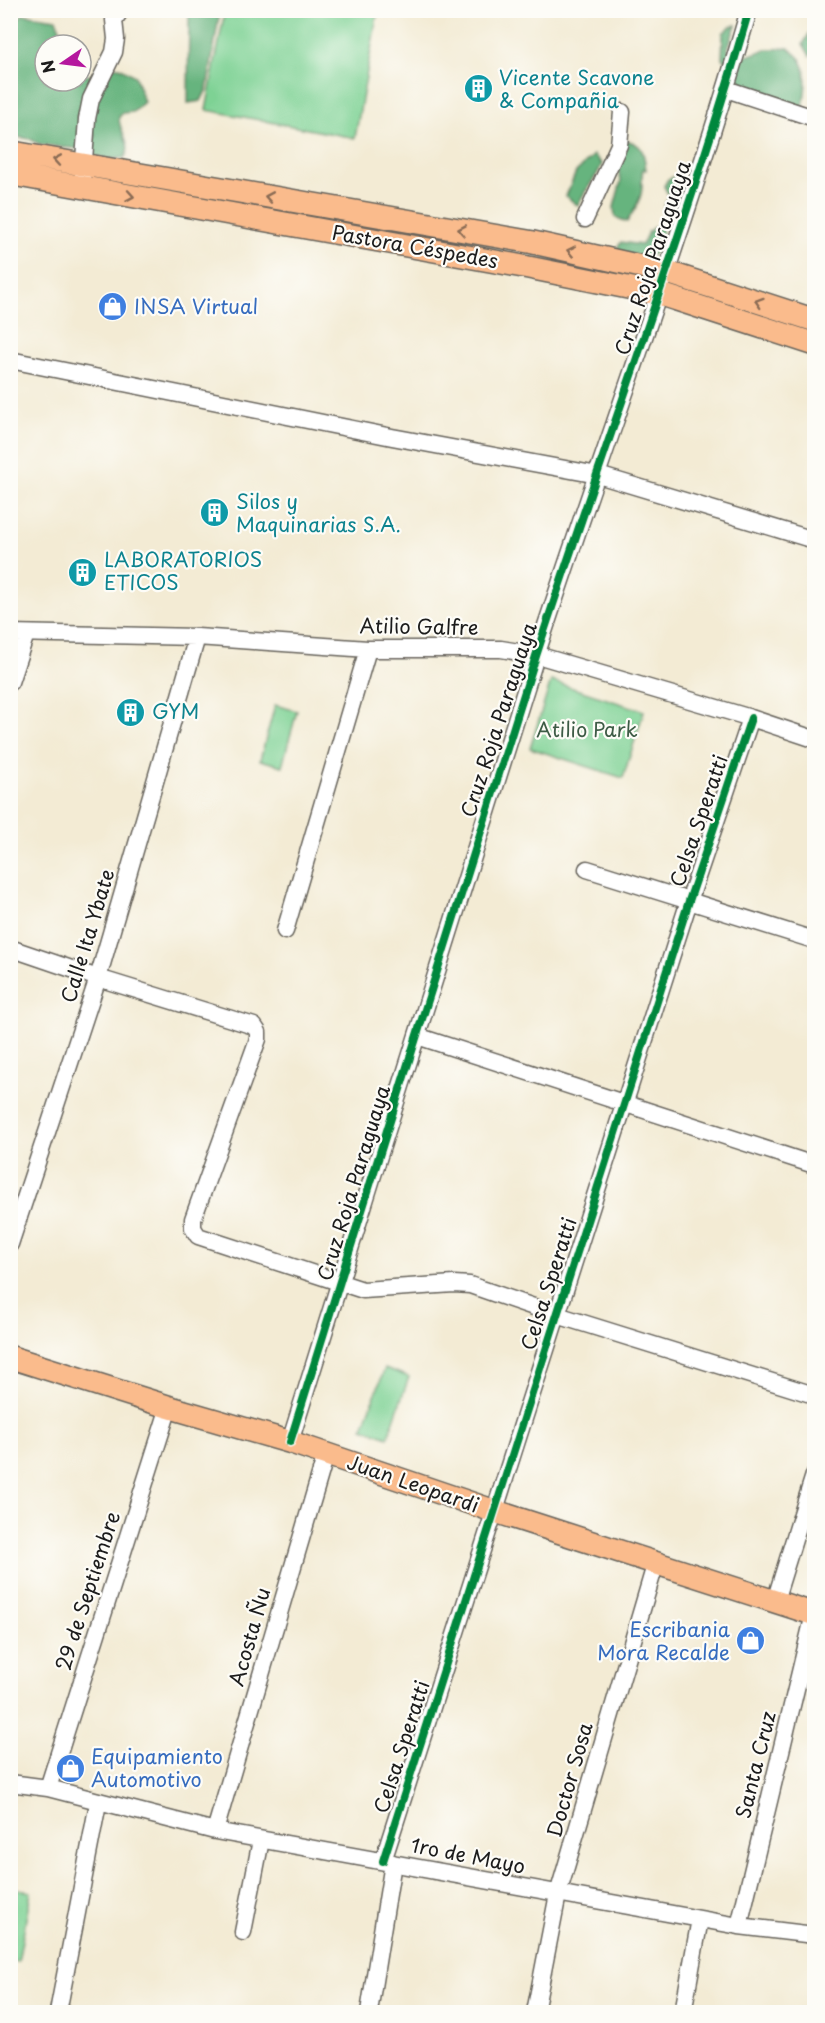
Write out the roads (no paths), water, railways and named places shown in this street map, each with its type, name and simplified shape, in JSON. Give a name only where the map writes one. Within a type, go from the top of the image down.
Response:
[{"type":"main road","name":"Pastora Céspedes","points":[[10,152],[82,176],[660,294],[814,344]]},
{"type":"main road","name":"Pastora Céspedes","points":[[10,174],[82,176],[524,241],[666,272],[814,320]]},
{"type":"main road","name":"Juan Leopardi","points":[[10,1357],[290,1442],[494,1511],[814,1614]]},
{"type":"street","points":[[82,176],[85,128],[91,99],[114,52],[116,39],[114,20],[121,10]]},
{"type":"street","name":"Cruz Roja Paraguaya","points":[[290,1442],[537,655],[660,294],[749,10]]},
{"type":"street","points":[[726,89],[814,118]]},
{"type":"street","points":[[585,219],[619,145],[622,111]]},
{"type":"street","points":[[10,360],[381,435],[598,475],[814,540]]},
{"type":"street","points":[[10,682],[18,634]]},
{"type":"street","name":"Atilio Galfre","points":[[18,634],[197,637],[368,649],[501,649],[537,655],[752,717],[814,739]]},
{"type":"street","name":"Calle Ita Ybate","points":[[10,1244],[98,978],[197,637]]},
{"type":"street","points":[[285,931],[368,649]]},
{"type":"street","name":"Celsa Speratti","points":[[369,2013],[388,1862],[494,1511],[689,901],[752,717]]},
{"type":"street","points":[[587,869],[814,940]]},
{"type":"street","points":[[10,948],[254,1026],[258,1032],[258,1040],[193,1219],[193,1228],[198,1236],[363,1290],[470,1285],[557,1315],[814,1395]]},
{"type":"street","points":[[417,1036],[814,1165]]},
{"type":"street","name":"29 de Septiembre","points":[[48,1788],[169,1407]]},
{"type":"street","name":"Acosta Ñu","points":[[215,1831],[326,1454]]},
{"type":"street","points":[[775,1600],[814,1475]]},
{"type":"street","name":"Doctor Sosa","points":[[535,2013],[558,1894],[656,1562]]},
{"type":"street","name":"Santa Cruz","points":[[738,1926],[814,1614]]},
{"type":"street","name":"1ro de Mayo","points":[[10,1783],[48,1788],[98,1803],[261,1840],[738,1926],[814,1935]]},
{"type":"street","points":[[58,2013],[98,1803]]},
{"type":"street","points":[[243,1932],[261,1840]]},
{"type":"street","points":[[683,2013],[700,1919]]},
{"type":"place","name":"Vicente Scavone & Compañia","points":[[478,89]]},
{"type":"place","name":"INSA Virtual","points":[[113,307]]},
{"type":"place","name":"Silos y Maquinarias S.A.","points":[[215,513]]},
{"type":"place","name":"LABORATORIOS ETICOS","points":[[83,572]]},
{"type":"place","name":"GYM","points":[[131,712]]},
{"type":"place","name":"Escribania Mora Recalde","points":[[751,1641]]},
{"type":"place","name":"Equipamiento Automotivo","points":[[70,1769]]},
{"type":"park label","name":"Atilio Park","points":[[587,730]]}]
